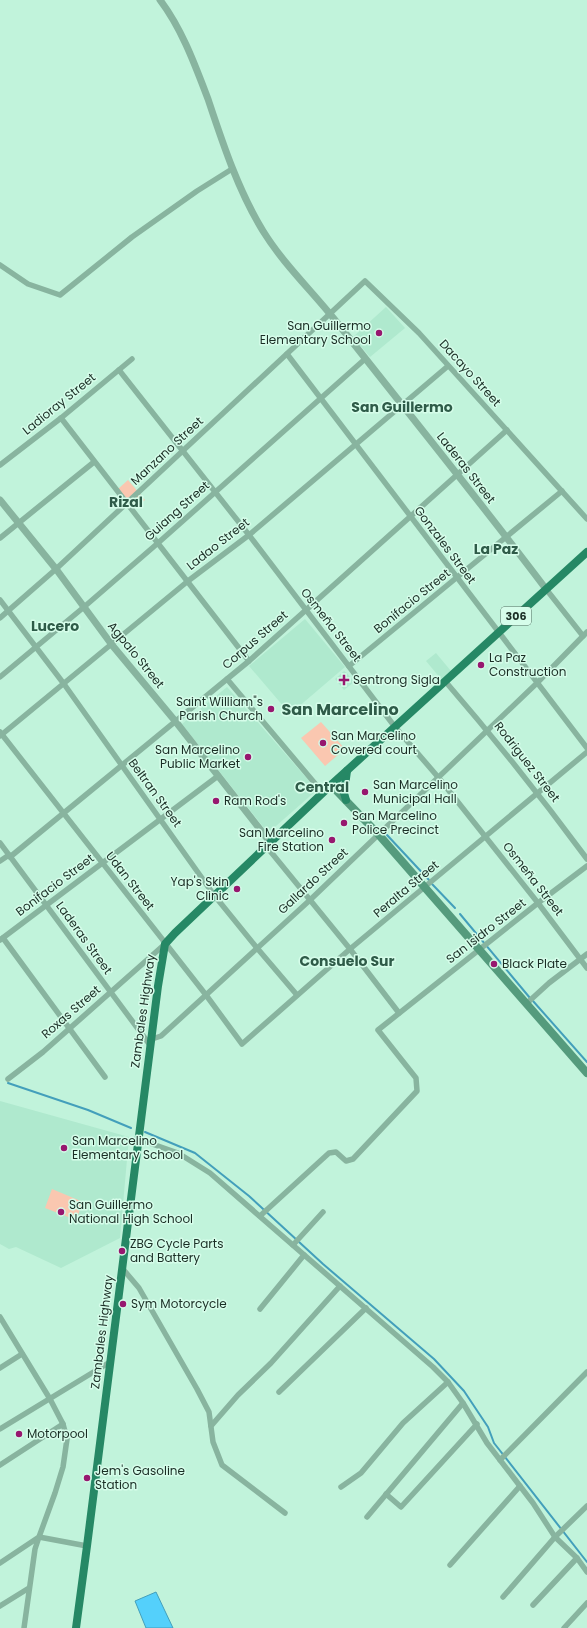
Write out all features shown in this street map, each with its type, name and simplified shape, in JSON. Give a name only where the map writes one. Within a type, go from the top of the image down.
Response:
[{"type":"main road","name":"Zambales Highway","points":[[76,1628],[138,1139],[165,944],[214,895],[331,785],[587,552]]},
{"type":"main road","points":[[346,800],[344,793],[347,771]]},
{"type":"main road","points":[[331,785],[379,835],[587,1073]]},
{"type":"street","name":"Laderas Street","points":[[160,0],[172,15],[195,64],[232,169],[263,230],[287,265],[330,314],[507,537],[546,589],[585,634]]},
{"type":"street","points":[[0,265],[28,284],[60,295],[132,237],[196,191],[232,169]]},
{"type":"street","name":"Dacayo Street","points":[[330,314],[364,281],[419,333],[587,519]]},
{"type":"street","name":"Manzano Street","points":[[0,618],[56,569],[330,314]]},
{"type":"street","name":"Gonzales Street","points":[[287,354],[322,399],[354,444],[587,748]]},
{"type":"street","name":"Ladioray Street","points":[[0,465],[61,418],[132,359]]},
{"type":"street","name":"Guiang Street","points":[[0,677],[158,543],[322,399],[365,359]]},
{"type":"street","name":"Ladao Street","points":[[1,734],[112,645],[188,581],[248,534],[448,366]]},
{"type":"street","name":"Osmeña Street","points":[[119,370],[248,534],[305,611],[395,727],[438,777],[581,958],[587,968]]},
{"type":"street","points":[[61,418],[249,661]]},
{"type":"street","name":"Corpus Street","points":[[0,861],[10,856],[227,680],[507,430]]},
{"type":"street","points":[[0,538],[94,462]]},
{"type":"street","name":"Bonifacio Street","points":[[349,666],[458,578],[562,491]]},
{"type":"street","name":"Agpalo Street","points":[[0,500],[56,569],[112,645],[176,722],[310,900],[399,1013]]},
{"type":"street","name":"Beltran Street","points":[[0,600],[35,648],[64,684],[214,895],[297,995]]},
{"type":"street","name":"Gallardo Street","points":[[151,1042],[161,1036],[310,900],[537,683],[585,634]]},
{"type":"street","points":[[227,680],[323,793]]},
{"type":"street","name":"Rodriguez Street","points":[[446,681],[538,793],[587,859]]},
{"type":"street","name":"Udan Street","points":[[1,734],[64,812],[102,863],[206,995],[242,1044]]},
{"type":"street","name":"Peralta Street","points":[[242,1044],[350,949],[587,752]]},
{"type":"street","name":"Bonifacio Street","points":[[2,939],[218,776]]},
{"type":"street","name":"Laderas Street","points":[[0,843],[110,992],[151,1042]]},
{"type":"street","name":"San Isidro Street","points":[[263,1214],[328,1153],[336,1152],[346,1161],[353,1159],[417,1091],[416,1078],[378,1030],[587,866]]},
{"type":"street","points":[[2,939],[70,1028],[105,1077]]},
{"type":"street","name":"Roxas Street","points":[[8,1079],[70,1028],[165,944]]},
{"type":"street","points":[[526,1004],[587,954]]},
{"type":"street","points":[[138,1139],[178,1153],[210,1173],[296,1241],[304,1255],[422,1356],[448,1382],[477,1424],[487,1443],[587,1572]]},
{"type":"street","points":[[296,1241],[323,1212]]},
{"type":"street","points":[[260,1309],[304,1255]]},
{"type":"street","points":[[122,1267],[139,1288],[209,1412],[213,1442],[222,1465],[285,1512]]},
{"type":"street","points":[[211,1426],[238,1395],[271,1363],[340,1286]]},
{"type":"street","points":[[279,1392],[366,1308]]},
{"type":"street","points":[[1,1320],[50,1399],[63,1424],[67,1439],[65,1455],[55,1493],[35,1549],[24,1628]]},
{"type":"street","points":[[0,1368],[22,1354]]},
{"type":"street","points":[[0,1429],[110,1362]]},
{"type":"street","points":[[501,1460],[587,1372]]},
{"type":"street","points":[[341,1487],[361,1473],[402,1423],[448,1382]]},
{"type":"street","points":[[367,1517],[463,1403]]},
{"type":"street","points":[[0,1465],[63,1424]]},
{"type":"street","points":[[386,1494],[401,1507],[477,1424]]},
{"type":"street","points":[[450,1565],[520,1486]]},
{"type":"street","points":[[503,1597],[557,1535],[587,1506]]},
{"type":"street","points":[[0,1563],[40,1537],[87,1546]]},
{"type":"street","points":[[533,1605],[576,1558]]},
{"type":"street","points":[[0,1606],[29,1588]]},
{"type":"street","points":[[564,1628],[587,1603]]},
{"type":"shaded area","name":"San Guillermo Elementary School","points":[[386,307],[405,328],[370,357],[353,337]]},
{"type":"shaded area","points":[[128,480],[145,500],[135,508],[118,489]]},
{"type":"shaded area","points":[[305,619],[345,667],[290,714],[249,666]]},
{"type":"shaded area","points":[[436,653],[451,671],[441,679],[426,661]]},
{"type":"shaded area","name":"Sentrong Sigla","points":[[344,671],[354,682],[344,690],[335,679]]},
{"type":"shaded area","name":"San Marcelino Public Market","points":[[227,687],[317,790],[268,833],[182,724]]},
{"type":"shaded area","name":"San Marcelino Covered court","points":[[321,722],[345,749],[325,766],[301,738]]},
{"type":"shaded area","points":[[0,1101],[129,1137],[120,1238],[61,1268],[16,1247],[9,1249],[0,1244]]},
{"type":"shaded area","points":[[52,1189],[83,1202],[76,1220],[45,1208]]},
{"type":"water","points":[[156,1592],[173,1628],[146,1628],[135,1601]]},
{"type":"waterway","points":[[387,835],[429,880]]},
{"type":"waterway","points":[[432,884],[455,908]]},
{"type":"waterway","points":[[460,914],[530,998]]},
{"type":"waterway","points":[[533,1001],[587,1062]]},
{"type":"waterway","points":[[8,1083],[88,1110],[131,1128]]},
{"type":"waterway","points":[[145,1132],[195,1153],[249,1196],[323,1264],[434,1359],[464,1391],[488,1427],[494,1443],[587,1562]]},
{"type":"place","name":"San Guillermo Elementary School","points":[[379,333]]},
{"type":"place","name":"La Paz Construction","points":[[481,665]]},
{"type":"place","name":"Sentrong Sigla","points":[[344,680]]},
{"type":"place","name":"Saint William\"s Parish Church","points":[[271,709]]},
{"type":"place","name":"San Marcelino Covered court","points":[[323,743]]},
{"type":"place","name":"San Marcelino Public Market","points":[[248,757]]},
{"type":"place","name":"San Marcelino Municipal Hall","points":[[365,792]]},
{"type":"place","name":"Ram Rod's","points":[[216,801]]},
{"type":"place","name":"San Marcelino Police Precinct","points":[[344,823]]},
{"type":"place","name":"San Marcelino Fire Station","points":[[332,840]]},
{"type":"place","name":"Yap's Skin Clinic","points":[[237,889]]},
{"type":"place","name":"Black Plate","points":[[494,964]]},
{"type":"place","name":"San Marcelino Elementary School","points":[[64,1148]]},
{"type":"place","name":"San Guillermo National High School","points":[[61,1212]]},
{"type":"place","name":"ZBG Cycle Parts and Battery","points":[[122,1251]]},
{"type":"place","name":"Sym Motorcycle","points":[[123,1304]]},
{"type":"place","name":"Motorpool","points":[[19,1434]]},
{"type":"place","name":"Jem's Gasoline Station","points":[[87,1478]]},
{"type":"district","name":"San Guillermo","points":[[402,407]]},
{"type":"district","name":"Rizal","points":[[126,502]]},
{"type":"district","name":"La Paz","points":[[496,549]]},
{"type":"district","name":"Lucero","points":[[55,626]]},
{"type":"district","name":"San Marcelino","points":[[340,709]]},
{"type":"district","name":"Central","points":[[322,787]]},
{"type":"district","name":"Consuelo Sur","points":[[347,961]]}]
